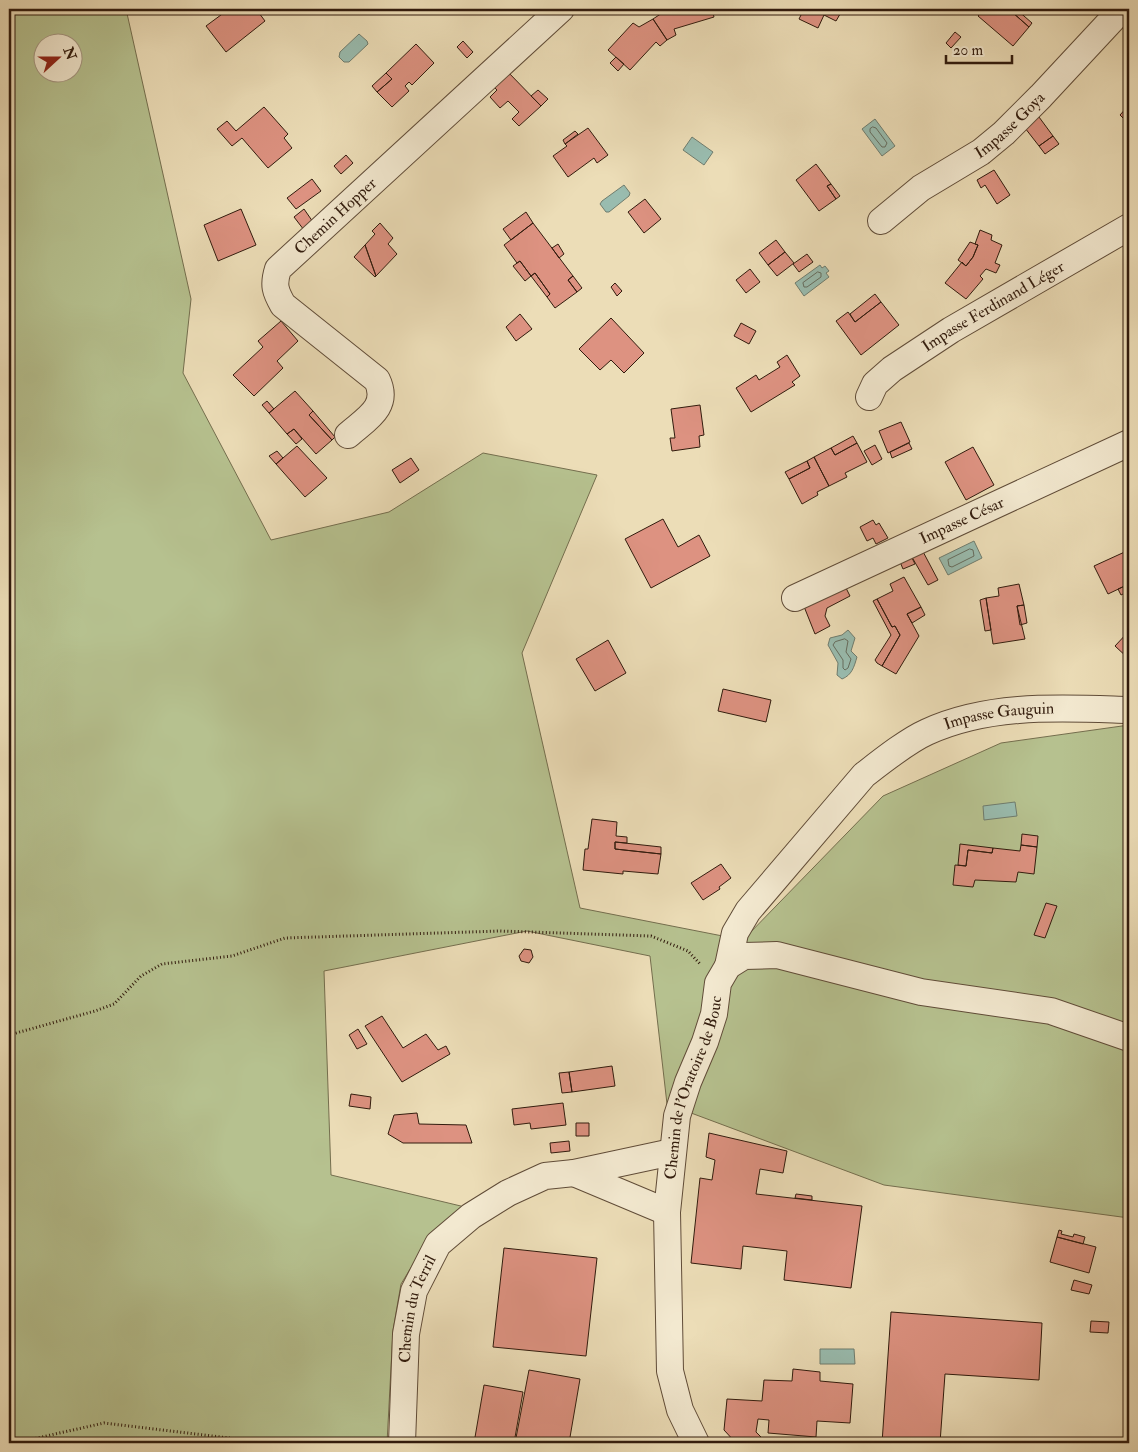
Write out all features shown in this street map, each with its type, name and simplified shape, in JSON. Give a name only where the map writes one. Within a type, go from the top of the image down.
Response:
[{"type":"street","name":"Chemin Hopper","points":[[348,435],[376,410],[381,400],[381,390],[377,380],[283,305],[276,293],[274,280],[278,269],[562,9]]},
{"type":"street","name":"Impasse Goya","points":[[881,221],[921,188],[981,152],[1004,133],[1122,9]]},
{"type":"street","name":"Impasse Ferdinand Léger","points":[[870,397],[875,384],[892,369],[951,330],[1129,227]]},
{"type":"street","name":"Impasse César","points":[[795,598],[1129,443]]},
{"type":"street","name":"Impasse Gauguin","points":[[723,975],[735,933],[748,912],[864,775],[878,763],[926,732],[991,712],[1076,708],[1129,710]]},
{"type":"street","points":[[723,975],[744,956],[777,955],[921,992],[1051,1011],[1129,1038]]},
{"type":"street","name":"Chemin de l'Oratoire de Bouc","points":[[696,1443],[680,1410],[670,1371],[667,1212],[677,1116],[688,1082],[708,1033],[723,975]]},
{"type":"street","name":"Chemin du Terril","points":[[402,1442],[406,1334],[414,1291],[438,1244],[471,1216],[508,1193],[545,1176],[574,1173],[672,1152]]},
{"type":"street","points":[[574,1173],[667,1212]]},
{"type":"path","points":[[9,1035],[114,1004],[141,976],[162,964],[232,956],[286,938],[500,931],[651,936],[688,951],[723,975]]},
{"type":"path","points":[[15,1443],[104,1423],[254,1441],[402,1442]]},
{"type":"green space","points":[[9,9],[126,9],[191,299],[183,373],[271,540],[389,512],[483,453],[597,475],[522,653],[580,908],[743,940],[883,796],[1001,743],[1129,725],[1129,1218],[884,1185],[667,1104],[650,956],[527,931],[324,971],[331,1175],[465,1207],[431,1235],[401,1284],[393,1330],[387,1443],[9,1443]]},
{"type":"water","points":[[359,34],[368,44],[349,62],[344,62],[339,57],[340,52]]},
{"type":"water","points":[[875,119],[895,146],[882,156],[862,129]]},
{"type":"water","points":[[692,137],[713,152],[704,165],[683,150]]},
{"type":"water","points":[[624,185],[630,193],[629,196],[609,212],[606,212],[600,204],[602,201]]},
{"type":"water","points":[[820,265],[822,268],[825,266],[829,271],[826,273],[829,277],[804,296],[795,283]]},
{"type":"water","points":[[974,541],[982,558],[948,575],[939,558]]},
{"type":"water","points":[[848,630],[855,638],[851,651],[857,657],[850,673],[842,679],[837,675],[838,663],[828,645],[830,638],[842,635]]},
{"type":"water","points":[[1015,802],[1017,816],[984,820],[983,806]]},
{"type":"water","points":[[820,1349],[854,1349],[855,1364],[820,1364]]},
{"type":"building","points":[[229,9],[256,9],[265,21],[226,52],[206,26]]},
{"type":"building","points":[[668,9],[712,9],[714,17],[674,29],[676,35],[667,40],[653,19]]},
{"type":"building","points":[[804,9],[843,9],[836,21],[824,15],[818,28],[799,19]]},
{"type":"building","points":[[984,9],[1012,9],[1014,10],[1012,12],[1029,27],[1013,46],[978,16]]},
{"type":"building","points":[[1016,9],[1032,23],[1029,27],[1012,12]]},
{"type":"building","points":[[653,19],[667,40],[660,46],[656,42],[630,70],[608,50],[633,23],[639,27]]},
{"type":"building","points":[[955,32],[961,37],[951,48],[946,43]]},
{"type":"building","points":[[463,41],[473,52],[467,58],[457,47]]},
{"type":"building","points":[[416,44],[434,63],[412,85],[409,82],[405,86],[409,91],[392,107],[377,92],[392,79],[386,73]]},
{"type":"building","points":[[616,57],[624,64],[618,71],[610,63]]},
{"type":"building","points":[[506,70],[541,106],[519,126],[512,119],[519,112],[508,101],[500,108],[490,97],[497,90],[491,84]]},
{"type":"building","points":[[386,73],[392,79],[377,92],[372,86]]},
{"type":"building","points":[[538,90],[548,99],[541,106],[531,96]]},
{"type":"building","points":[[1129,105],[1129,124],[1120,115]]},
{"type":"building","points":[[264,107],[288,134],[284,138],[292,148],[268,168],[242,138],[232,146],[217,129],[227,121],[236,131]]},
{"type":"building","points":[[1039,117],[1053,136],[1039,146],[1025,128]]},
{"type":"building","points":[[588,128],[608,155],[597,163],[594,158],[568,177],[553,156],[567,146],[565,144]]},
{"type":"building","points":[[575,131],[578,134],[565,144],[563,140]]},
{"type":"building","points":[[1053,136],[1059,144],[1045,154],[1039,146]]},
{"type":"building","points":[[346,155],[353,163],[341,174],[334,166]]},
{"type":"building","points":[[816,164],[831,184],[827,186],[836,199],[819,211],[796,180]]},
{"type":"building","points":[[994,170],[1010,195],[997,204],[985,185],[981,188],[977,180]]},
{"type":"building","points":[[312,179],[321,191],[296,209],[287,198]]},
{"type":"building","points":[[831,184],[840,196],[836,199],[827,186]]},
{"type":"building","points":[[645,199],[661,219],[644,233],[628,212]]},
{"type":"building","points":[[241,209],[256,245],[218,261],[204,225]]},
{"type":"building","points":[[304,209],[313,222],[304,230],[294,217]]},
{"type":"building","points":[[526,212],[533,223],[511,240],[503,229]]},
{"type":"building","points":[[380,223],[393,238],[388,244],[397,254],[376,276],[365,245],[375,234],[372,231]]},
{"type":"building","points":[[533,223],[573,276],[568,280],[577,292],[555,308],[547,297],[550,294],[535,273],[531,276],[520,261],[517,263],[504,245]]},
{"type":"building","points":[[980,230],[992,235],[991,240],[1002,245],[995,263],[1000,265],[996,273],[986,269],[980,276],[983,279],[966,299],[945,283],[962,262],[966,266],[973,257],[978,245],[975,244]]},
{"type":"building","points":[[776,240],[785,252],[768,265],[759,253]]},
{"type":"building","points":[[970,242],[978,245],[973,257],[966,266],[958,260]]},
{"type":"building","points":[[558,244],[564,254],[559,258],[552,248]]},
{"type":"building","points":[[365,245],[376,276],[375,277],[354,257]]},
{"type":"building","points":[[785,252],[794,263],[777,276],[768,265]]},
{"type":"building","points":[[807,254],[813,262],[799,272],[793,264]]},
{"type":"building","points":[[520,261],[531,276],[525,281],[513,266]]},
{"type":"building","points":[[750,269],[760,282],[746,293],[736,280]]},
{"type":"building","points":[[535,273],[550,294],[547,297],[531,276]]},
{"type":"building","points":[[573,276],[582,288],[577,292],[568,280]]},
{"type":"building","points":[[615,283],[622,291],[617,296],[611,287]]},
{"type":"building","points":[[875,294],[881,302],[855,322],[850,314]]},
{"type":"building","points":[[881,302],[899,325],[861,355],[836,321],[848,312],[855,322]]},
{"type":"building","points":[[520,314],[532,329],[516,341],[506,327]]},
{"type":"building","points":[[611,318],[644,353],[624,373],[611,360],[600,370],[579,349]]},
{"type":"building","points":[[281,321],[298,341],[277,361],[283,368],[254,396],[233,375],[263,347],[258,341]]},
{"type":"building","points":[[741,323],[756,331],[749,344],[734,336]]},
{"type":"building","points":[[787,355],[800,376],[792,382],[795,385],[751,412],[736,388],[756,375],[759,380],[780,367],[777,362]]},
{"type":"building","points":[[295,391],[313,411],[309,415],[332,440],[316,454],[294,429],[287,434],[269,413]]},
{"type":"building","points":[[267,401],[274,409],[269,413],[262,405]]},
{"type":"building","points":[[700,405],[704,435],[699,436],[700,447],[672,451],[670,438],[675,438],[671,409]]},
{"type":"building","points":[[313,411],[335,437],[332,440],[309,415]]},
{"type":"building","points":[[901,422],[910,442],[888,453],[879,431]]},
{"type":"building","points":[[294,429],[302,439],[296,444],[287,434]]},
{"type":"building","points":[[853,436],[857,443],[835,455],[831,448]]},
{"type":"building","points":[[857,443],[867,462],[845,473],[847,477],[829,486],[814,457],[831,448],[835,455]]},
{"type":"building","points":[[909,443],[912,449],[892,458],[890,452]]},
{"type":"building","points":[[875,445],[882,459],[872,465],[864,451]]},
{"type":"building","points":[[297,446],[327,478],[305,497],[276,464]]},
{"type":"building","points":[[973,447],[994,485],[966,500],[945,462]]},
{"type":"building","points":[[277,451],[283,458],[276,464],[269,456]]},
{"type":"building","points":[[814,457],[829,486],[817,492],[818,495],[802,504],[789,479],[810,468],[807,461]]},
{"type":"building","points":[[411,458],[419,470],[400,483],[392,470]]},
{"type":"building","points":[[807,461],[810,468],[789,479],[785,472]]},
{"type":"building","points":[[663,519],[678,547],[699,535],[710,556],[651,588],[625,539]]},
{"type":"building","points":[[873,520],[876,525],[879,523],[888,538],[876,544],[873,538],[867,541],[860,527]]},
{"type":"building","points":[[920,546],[938,580],[928,585],[909,552]]},
{"type":"building","points":[[1129,550],[1129,584],[1108,594],[1094,566]]},
{"type":"building","points":[[909,552],[915,564],[903,569],[898,557]]},
{"type":"building","points":[[904,577],[921,607],[907,614],[919,636],[896,674],[882,666],[900,635],[895,626],[892,627],[877,599],[893,591],[890,584]]},
{"type":"building","points":[[844,584],[850,596],[827,608],[825,616],[830,626],[815,634],[803,604]]},
{"type":"building","points":[[1019,584],[1024,605],[1017,606],[1025,639],[993,644],[986,598],[999,596],[998,588]]},
{"type":"building","points":[[1129,584],[1129,591],[1121,595],[1118,589]]},
{"type":"building","points":[[986,598],[991,630],[985,631],[980,600]]},
{"type":"building","points":[[877,599],[892,627],[895,626],[900,635],[882,666],[875,660],[891,635],[873,601]]},
{"type":"building","points":[[1024,605],[1027,623],[1020,625],[1017,606]]},
{"type":"building","points":[[921,607],[925,615],[912,623],[907,614]]},
{"type":"building","points":[[1129,631],[1129,659],[1115,646]]},
{"type":"building","points":[[608,640],[626,673],[595,691],[576,659]]},
{"type":"building","points":[[723,689],[771,700],[766,722],[718,711]]},
{"type":"building","points":[[592,819],[617,822],[616,836],[627,837],[627,843],[615,842],[615,849],[661,854],[658,874],[623,871],[623,874],[583,870],[585,849],[588,849]]},
{"type":"building","points":[[1022,834],[1038,836],[1037,847],[1021,845]]},
{"type":"building","points":[[615,842],[661,847],[661,854],[615,849]]},
{"type":"building","points":[[960,844],[993,848],[992,853],[968,850],[966,866],[958,865]]},
{"type":"building","points":[[1021,845],[1037,847],[1034,874],[1018,872],[1016,882],[975,880],[973,887],[953,885],[955,865],[966,866],[968,850],[992,853],[993,848],[1020,851]]},
{"type":"building","points":[[721,864],[731,878],[719,887],[720,889],[703,900],[691,883]]},
{"type":"building","points":[[1046,903],[1057,906],[1045,938],[1034,935]]},
{"type":"building","points":[[524,949],[531,950],[533,957],[529,963],[521,961],[519,956]]},
{"type":"building","points":[[382,1016],[403,1048],[426,1034],[438,1050],[446,1046],[450,1054],[402,1082],[365,1026]]},
{"type":"building","points":[[358,1029],[367,1044],[357,1049],[349,1035]]},
{"type":"building","points":[[612,1066],[615,1086],[572,1092],[569,1072]]},
{"type":"building","points":[[569,1072],[572,1092],[562,1093],[559,1073]]},
{"type":"building","points":[[351,1094],[371,1097],[370,1109],[349,1106]]},
{"type":"building","points":[[563,1103],[566,1125],[531,1129],[530,1123],[514,1125],[512,1109]]},
{"type":"building","points":[[417,1113],[419,1124],[466,1125],[472,1143],[403,1143],[388,1134],[394,1115]]},
{"type":"building","points":[[576,1123],[589,1123],[589,1136],[576,1136]]},
{"type":"building","points":[[709,1133],[787,1151],[783,1173],[760,1169],[756,1194],[862,1206],[851,1288],[784,1280],[787,1251],[743,1246],[741,1269],[691,1263],[700,1178],[712,1180],[715,1160],[706,1157]]},
{"type":"building","points":[[569,1141],[570,1151],[551,1153],[550,1143]]},
{"type":"building","points":[[796,1194],[812,1196],[812,1200],[795,1198]]},
{"type":"building","points":[[1059,1230],[1062,1231],[1061,1234],[1073,1237],[1074,1234],[1085,1237],[1083,1244],[1057,1237]]},
{"type":"building","points":[[1057,1237],[1096,1247],[1089,1273],[1050,1262]]},
{"type":"building","points":[[504,1248],[597,1258],[586,1356],[493,1347]]},
{"type":"building","points":[[1074,1280],[1092,1285],[1089,1294],[1071,1290]]},
{"type":"building","points":[[891,1312],[1042,1323],[1039,1380],[945,1374],[940,1443],[882,1443]]},
{"type":"building","points":[[1091,1321],[1109,1322],[1108,1333],[1090,1332]]},
{"type":"building","points":[[793,1369],[820,1372],[820,1381],[853,1384],[850,1423],[817,1421],[816,1437],[768,1433],[769,1420],[758,1419],[756,1432],[767,1443],[736,1443],[724,1430],[727,1399],[762,1401],[764,1380],[792,1381]]},
{"type":"building","points":[[529,1370],[580,1379],[569,1443],[515,1443]]},
{"type":"building","points":[[484,1385],[523,1392],[514,1443],[474,1443]]}]
